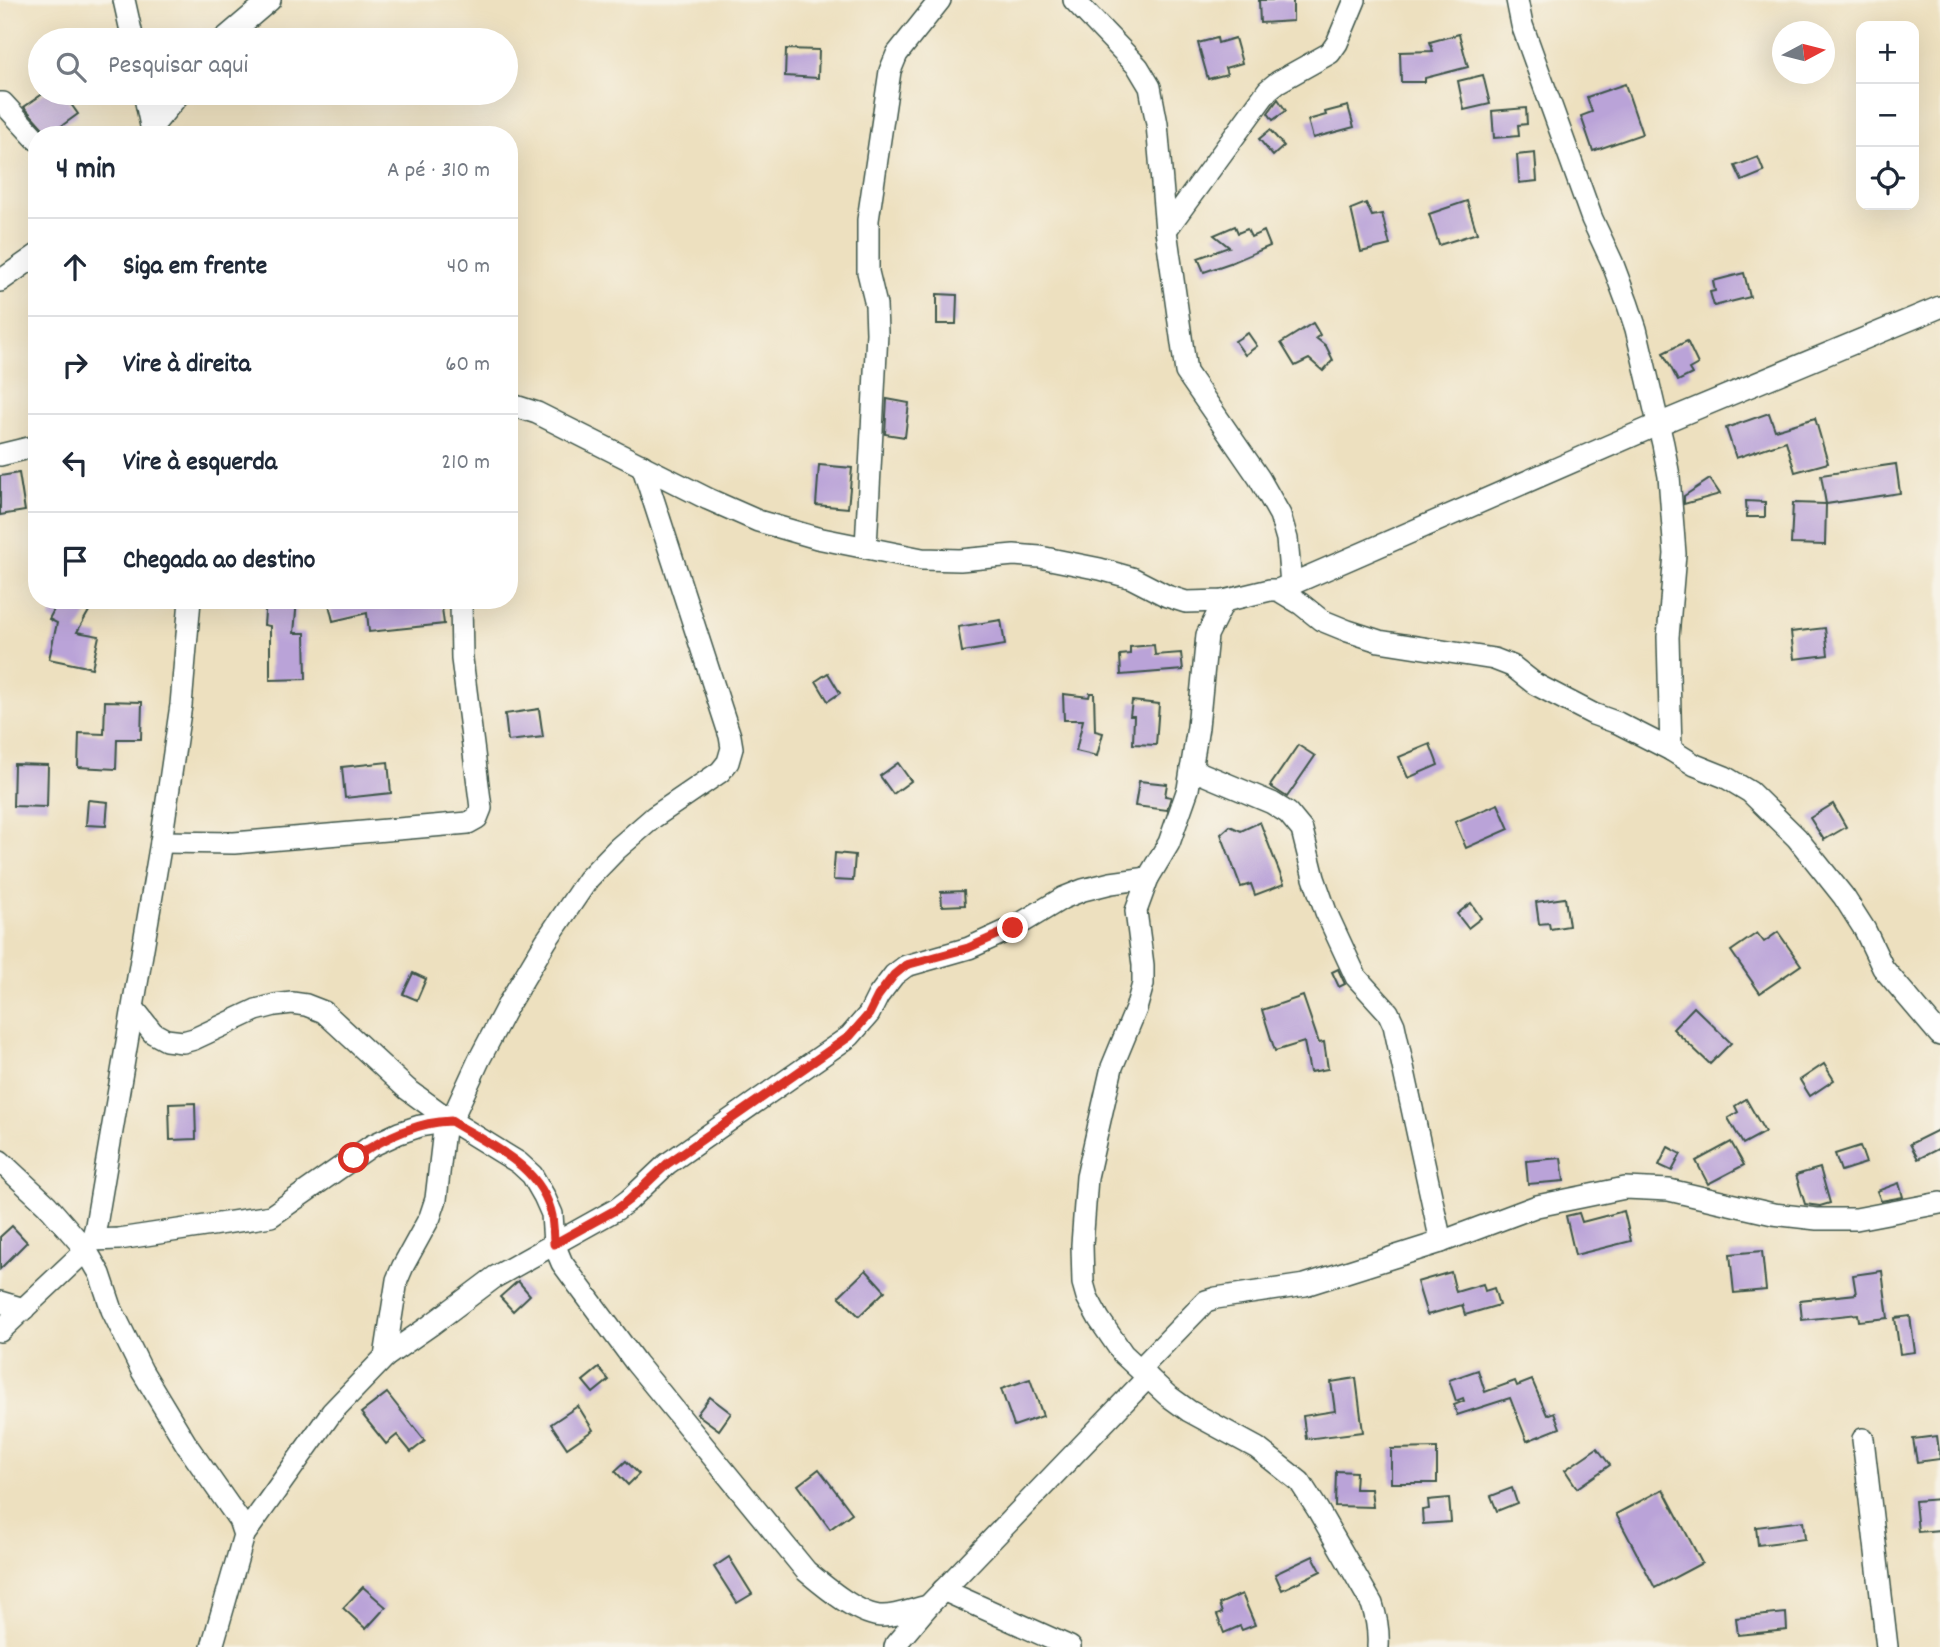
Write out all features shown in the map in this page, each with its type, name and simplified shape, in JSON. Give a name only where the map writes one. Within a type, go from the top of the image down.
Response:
[{"type":"street","points":[[124,0],[130,28]]},
{"type":"street","points":[[237,28],[270,0]]},
{"type":"street","points":[[866,547],[877,333],[876,305],[868,272],[870,207],[890,71],[897,54],[940,0]]},
{"type":"street","points":[[1074,0],[1138,67],[1150,87],[1186,372],[1259,478],[1280,515],[1287,539],[1284,587],[1321,620],[1348,631],[1380,641],[1494,659],[1512,666],[1535,684],[1593,714],[1618,723],[1750,792],[1797,838],[1844,897],[1865,930],[1883,968],[1940,1035]]},
{"type":"street","points":[[1166,230],[1268,90],[1330,53],[1355,0]]},
{"type":"street","points":[[1517,0],[1522,25],[1588,207],[1628,305],[1659,424],[1669,476],[1675,542],[1668,637],[1671,750]]},
{"type":"street","points":[[0,103],[28,130]]},
{"type":"street","points":[[147,105],[151,126]]},
{"type":"street","points":[[156,126],[171,105]]},
{"type":"street","points":[[0,281],[28,261]]},
{"type":"street","points":[[518,407],[537,413],[708,499],[758,521],[817,538],[922,559],[960,560],[1014,555],[1040,557],[1132,578],[1167,596],[1186,602],[1224,601],[1284,587],[1659,424],[1940,307]]},
{"type":"street","points":[[0,455],[28,448]]},
{"type":"street","points":[[385,1357],[397,1280],[430,1217],[436,1199],[448,1121],[515,993],[588,879],[654,817],[720,772],[728,762],[732,747],[730,736],[642,465]]},
{"type":"street","points":[[1224,601],[1207,635],[1198,727],[1188,789],[1169,842],[1148,878],[1136,911],[1143,984],[1136,1009],[1112,1067],[1087,1177],[1083,1283],[1099,1319],[1123,1354],[1167,1395],[1189,1412],[1257,1448],[1300,1482],[1372,1604],[1377,1617],[1378,1647]]},
{"type":"street","points":[[1186,602],[1207,635]]},
{"type":"street","points":[[0,1331],[89,1245],[100,1211],[181,705],[189,609]]},
{"type":"street","points":[[160,842],[234,843],[468,822],[477,818],[481,808],[462,659],[461,609]]},
{"type":"street","points":[[1191,769],[1272,803],[1288,813],[1301,830],[1326,912],[1356,976],[1388,1012],[1394,1025],[1441,1242]]},
{"type":"street","points":[[212,1647],[244,1535],[332,1412],[385,1357],[495,1277],[617,1209],[667,1164],[850,1036],[869,1014],[886,985],[906,965],[968,948],[1013,928],[1063,898],[1083,890],[1148,878]]},
{"type":"street","points":[[134,1009],[153,1033],[166,1040],[183,1042],[256,1010],[275,1005],[292,1003],[324,1012],[407,1088],[448,1121],[506,1154],[532,1175],[552,1214],[554,1244],[562,1263],[636,1363],[806,1571],[826,1589],[868,1612],[883,1616],[928,1606]]},
{"type":"street","points":[[128,1042],[153,1033]]},
{"type":"street","points":[[89,1245],[271,1216],[371,1146],[399,1133],[448,1121]]},
{"type":"street","points":[[0,1161],[89,1245],[112,1310],[142,1371],[188,1447],[239,1520],[244,1535]]},
{"type":"street","points":[[1140,1369],[1206,1301],[1305,1285],[1441,1242],[1538,1206],[1625,1188],[1669,1190],[1773,1214],[1817,1219],[1856,1219],[1940,1203]]},
{"type":"street","points":[[0,1302],[24,1309]]},
{"type":"street","points":[[1123,1354],[1131,1395]]},
{"type":"street","points":[[883,1616],[896,1645],[943,1590],[1148,1377],[1140,1369]]},
{"type":"street","points":[[1863,1439],[1887,1647]]},
{"type":"street","points":[[943,1590],[1070,1647]]},
{"type":"building","points":[[1259,0],[1293,0],[1293,21],[1260,23]]},
{"type":"building","points":[[1459,34],[1468,67],[1425,78],[1425,82],[1401,82],[1400,52],[1433,51],[1430,42]]},
{"type":"building","points":[[1217,38],[1218,43],[1235,38],[1242,63],[1225,68],[1227,74],[1208,79],[1198,43]]},
{"type":"building","points":[[786,49],[819,50],[818,78],[785,76]]},
{"type":"building","points":[[1483,75],[1490,104],[1464,110],[1458,81]]},
{"type":"building","points":[[1625,84],[1642,134],[1593,151],[1581,116],[1592,112],[1587,97]]},
{"type":"building","points":[[1278,99],[1286,111],[1273,120],[1268,113]]},
{"type":"building","points":[[28,104],[72,105],[78,114],[61,126],[41,126],[24,107]]},
{"type":"building","points":[[1348,106],[1354,127],[1313,138],[1308,120]]},
{"type":"building","points":[[1526,108],[1527,124],[1518,125],[1519,136],[1494,138],[1492,111]]},
{"type":"building","points":[[1270,130],[1284,146],[1273,156],[1259,139]]},
{"type":"building","points":[[1535,153],[1537,181],[1519,183],[1517,155]]},
{"type":"building","points":[[1758,157],[1764,172],[1742,181],[1735,166]]},
{"type":"building","points":[[1467,201],[1477,233],[1439,245],[1429,214]]},
{"type":"building","points":[[1366,203],[1372,216],[1382,214],[1390,245],[1361,252],[1351,209]]},
{"type":"building","points":[[1235,226],[1238,233],[1247,229],[1251,237],[1264,231],[1270,246],[1204,272],[1198,258],[1229,247],[1214,235]]},
{"type":"building","points":[[1744,273],[1750,297],[1714,306],[1710,292],[1715,291],[1713,281]]},
{"type":"building","points":[[937,294],[957,295],[956,324],[937,324]]},
{"type":"building","points":[[1313,323],[1320,335],[1316,338],[1326,346],[1333,360],[1323,371],[1309,359],[1295,366],[1281,343]]},
{"type":"building","points":[[1248,333],[1257,346],[1245,355],[1235,341]]},
{"type":"building","points":[[1687,341],[1698,364],[1689,369],[1692,374],[1678,381],[1663,353]]},
{"type":"building","points":[[887,399],[909,403],[905,437],[885,434]]},
{"type":"building","points":[[1769,413],[1775,430],[1815,418],[1828,463],[1795,472],[1786,441],[1736,458],[1726,428]]},
{"type":"building","points":[[1896,464],[1900,493],[1826,504],[1821,475]]},
{"type":"building","points":[[819,465],[852,468],[848,508],[816,505]]},
{"type":"building","points":[[19,473],[25,511],[0,515],[0,476]]},
{"type":"building","points":[[1710,479],[1720,494],[1684,504],[1684,496]]},
{"type":"building","points":[[1746,501],[1765,502],[1765,517],[1747,517]]},
{"type":"building","points":[[1793,503],[1826,504],[1825,545],[1791,544]]},
{"type":"building","points":[[54,609],[89,611],[77,632],[99,636],[92,668],[49,659],[57,623],[49,619]]},
{"type":"building","points":[[265,609],[296,609],[294,633],[305,633],[306,679],[270,680],[270,626],[264,625]]},
{"type":"building","points":[[330,609],[442,609],[444,624],[369,632],[367,613],[333,621]]},
{"type":"building","points":[[1001,620],[1005,645],[962,652],[958,627]]},
{"type":"building","points":[[1825,628],[1828,655],[1794,659],[1791,632]]},
{"type":"building","points":[[1154,645],[1155,655],[1181,653],[1183,670],[1121,675],[1120,655],[1130,654],[1130,647]]},
{"type":"building","points":[[828,673],[840,693],[828,701],[816,681]]},
{"type":"building","points":[[1090,693],[1094,693],[1095,731],[1103,733],[1097,756],[1076,751],[1083,720],[1064,720],[1063,694],[1089,697]]},
{"type":"building","points":[[105,701],[142,702],[141,739],[117,739],[116,769],[78,767],[79,733],[104,734]]},
{"type":"building","points":[[1132,701],[1159,704],[1156,745],[1133,744],[1134,716],[1130,716]]},
{"type":"building","points":[[539,709],[543,737],[508,741],[505,714]]},
{"type":"building","points":[[1430,744],[1438,765],[1408,778],[1399,757]]},
{"type":"building","points":[[1298,745],[1315,756],[1287,797],[1270,786]]},
{"type":"building","points":[[388,762],[391,793],[345,798],[342,767]]},
{"type":"building","points":[[898,763],[911,781],[893,794],[880,776]]},
{"type":"building","points":[[14,764],[48,765],[47,807],[13,806]]},
{"type":"building","points":[[1139,781],[1167,784],[1165,796],[1171,797],[1167,810],[1135,806]]},
{"type":"building","points":[[88,800],[108,802],[106,826],[86,825]]},
{"type":"building","points":[[1498,804],[1509,829],[1466,848],[1455,822]]},
{"type":"building","points":[[1833,804],[1846,827],[1824,840],[1810,818]]},
{"type":"building","points":[[1260,822],[1284,884],[1255,895],[1251,884],[1241,887],[1221,834],[1230,826],[1241,831]]},
{"type":"building","points":[[835,853],[855,855],[853,881],[833,880]]},
{"type":"building","points":[[964,891],[965,905],[942,906],[941,892]]},
{"type":"building","points":[[1565,898],[1569,926],[1550,929],[1549,923],[1539,924],[1536,902]]},
{"type":"building","points":[[1471,903],[1481,918],[1468,928],[1457,914]]},
{"type":"building","points":[[1778,932],[1801,965],[1760,993],[1731,951],[1757,933],[1764,942]]},
{"type":"building","points":[[1338,969],[1345,984],[1339,987],[1332,972]]},
{"type":"building","points":[[413,973],[426,979],[417,1000],[403,994]]},
{"type":"building","points":[[1303,996],[1319,1043],[1324,1042],[1328,1069],[1310,1072],[1304,1042],[1275,1051],[1262,1010]]},
{"type":"building","points":[[1694,1007],[1731,1043],[1710,1064],[1673,1029]]},
{"type":"building","points":[[1824,1064],[1834,1080],[1810,1096],[1800,1080]]},
{"type":"building","points":[[1746,1099],[1765,1132],[1743,1144],[1728,1118],[1738,1112],[1735,1106]]},
{"type":"building","points":[[195,1103],[196,1139],[170,1140],[169,1104]]},
{"type":"building","points":[[1940,1129],[1940,1148],[1918,1159],[1910,1144]]},
{"type":"building","points":[[1731,1142],[1744,1165],[1708,1184],[1696,1161]]},
{"type":"building","points":[[1860,1146],[1866,1163],[1841,1171],[1835,1154]]},
{"type":"building","points":[[1668,1147],[1681,1154],[1672,1171],[1659,1165]]},
{"type":"building","points":[[1561,1158],[1564,1181],[1528,1184],[1526,1161]]},
{"type":"building","points":[[1820,1168],[1830,1203],[1820,1206],[1805,1204],[1796,1175]]},
{"type":"building","points":[[1899,1183],[1903,1197],[1881,1201],[1877,1191]]},
{"type":"building","points":[[1624,1211],[1631,1241],[1575,1255],[1566,1216],[1579,1213],[1582,1222]]},
{"type":"building","points":[[12,1226],[27,1242],[0,1269],[0,1237]]},
{"type":"building","points":[[1762,1251],[1766,1290],[1734,1293],[1730,1254]]},
{"type":"building","points":[[866,1270],[885,1291],[859,1316],[839,1296]]},
{"type":"building","points":[[1882,1271],[1888,1318],[1859,1321],[1858,1314],[1802,1320],[1800,1300],[1856,1294],[1853,1275]]},
{"type":"building","points":[[1451,1272],[1456,1292],[1483,1284],[1485,1291],[1494,1288],[1499,1305],[1465,1315],[1462,1305],[1427,1315],[1417,1282]]},
{"type":"building","points":[[518,1281],[530,1295],[513,1311],[500,1297]]},
{"type":"building","points":[[1910,1316],[1915,1352],[1900,1354],[1895,1318]]},
{"type":"building","points":[[599,1368],[609,1380],[593,1393],[583,1381]]},
{"type":"building","points":[[1478,1370],[1485,1392],[1515,1381],[1517,1386],[1532,1380],[1547,1415],[1554,1412],[1560,1428],[1527,1441],[1510,1398],[1457,1415],[1454,1405],[1464,1401],[1463,1398],[1456,1401],[1449,1380]]},
{"type":"building","points":[[1356,1378],[1363,1432],[1306,1439],[1303,1416],[1335,1411],[1331,1382]]},
{"type":"building","points":[[1030,1379],[1043,1416],[1014,1426],[1001,1389]]},
{"type":"building","points":[[387,1393],[425,1441],[411,1452],[397,1435],[386,1444],[361,1413]]},
{"type":"building","points":[[710,1397],[731,1413],[719,1430],[697,1414]]},
{"type":"building","points":[[578,1406],[593,1430],[567,1448],[551,1424]]},
{"type":"building","points":[[1937,1436],[1940,1459],[1917,1462],[1913,1439]]},
{"type":"building","points":[[1437,1448],[1437,1483],[1391,1483],[1391,1449]]},
{"type":"building","points":[[1597,1448],[1610,1465],[1577,1488],[1565,1470]]},
{"type":"building","points":[[626,1461],[639,1474],[628,1485],[615,1471]]},
{"type":"building","points":[[819,1469],[852,1513],[830,1529],[798,1485]]},
{"type":"building","points":[[1336,1471],[1356,1472],[1355,1489],[1371,1489],[1373,1507],[1335,1506]]},
{"type":"building","points":[[1512,1488],[1517,1503],[1497,1511],[1491,1496]]},
{"type":"building","points":[[1663,1489],[1702,1563],[1655,1588],[1616,1514]]},
{"type":"building","points":[[1449,1498],[1451,1522],[1423,1524],[1422,1510],[1429,1509],[1428,1500]]},
{"type":"building","points":[[1940,1499],[1940,1530],[1918,1532],[1915,1501]]},
{"type":"building","points":[[1803,1521],[1805,1539],[1758,1545],[1756,1527]]},
{"type":"building","points":[[1313,1556],[1321,1571],[1282,1590],[1275,1574]]},
{"type":"building","points":[[729,1557],[752,1594],[737,1603],[714,1567]]},
{"type":"building","points":[[363,1587],[386,1607],[366,1629],[343,1608]]},
{"type":"building","points":[[1242,1594],[1255,1625],[1242,1630],[1240,1626],[1224,1633],[1217,1615],[1222,1613],[1219,1604]]},
{"type":"building","points":[[1786,1613],[1787,1630],[1738,1635],[1736,1618]]},
{"type":"route","points":[[354,1158],[371,1146],[399,1133],[451,1121],[506,1154],[532,1175],[552,1214],[554,1244],[617,1209],[667,1164],[850,1036],[869,1014],[878,996],[894,975],[906,965],[968,948],[1013,928]]}]
